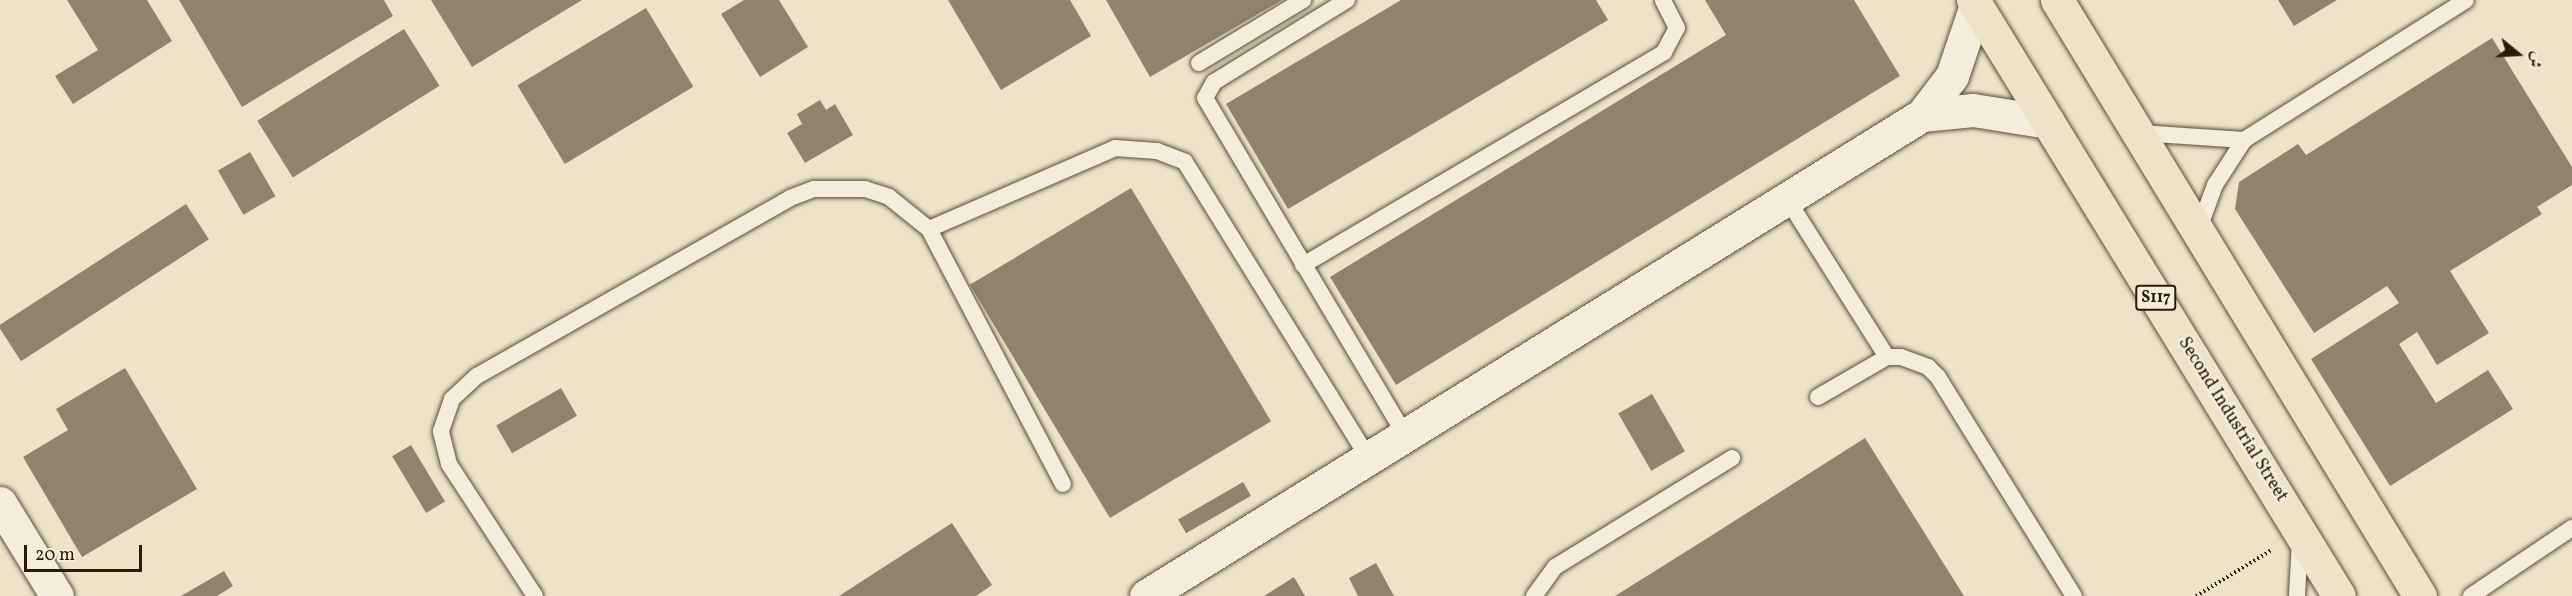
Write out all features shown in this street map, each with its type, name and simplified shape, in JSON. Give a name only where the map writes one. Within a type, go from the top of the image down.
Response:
[{"type":"main road","points":[[2057,0],[2140,133],[2197,235],[2420,596]]},
{"type":"main road","name":"Second Industrial Street","points":[[1975,2],[2340,596]]},
{"type":"street","points":[[1146,596],[1789,202],[1922,115],[1952,76],[1975,2]]},
{"type":"street","points":[[1922,115],[1973,110],[2048,122]]},
{"type":"street","points":[[0,503],[57,596]]},
{"type":"lane","points":[[1199,63],[1303,0]]},
{"type":"lane","points":[[1347,0],[1214,82],[1205,92],[1206,104],[1406,437]]},
{"type":"lane","points":[[1303,265],[1664,52],[1677,28],[1663,0]]},
{"type":"lane","points":[[2197,235],[2216,185],[2244,140],[2466,0]]},
{"type":"lane","points":[[2140,133],[2244,140]]},
{"type":"lane","points":[[929,229],[1115,148],[1157,151],[1185,162],[1370,459]]},
{"type":"lane","points":[[536,596],[443,448],[445,414],[463,385],[779,204],[814,189],[865,189],[889,197],[929,229],[1063,484]]},
{"type":"lane","points":[[1789,202],[1887,357]]},
{"type":"lane","points":[[1818,396],[1887,357],[1915,361],[1938,377],[2074,596]]},
{"type":"lane","points":[[1534,596],[1555,567],[1732,458]]},
{"type":"lane","points":[[2471,596],[2572,528]]},
{"type":"lane","points":[[2297,596],[2301,531]]},
{"type":"path","points":[[2196,596],[2301,531]]},
{"type":"building","points":[[67,0],[147,0],[172,41],[73,104],[55,76],[98,50]]},
{"type":"building","points":[[179,0],[384,0],[393,16],[242,107]]},
{"type":"building","points":[[431,0],[582,0],[472,67]]},
{"type":"building","points":[[744,0],[779,0],[808,47],[760,77],[721,14]]},
{"type":"building","points":[[948,0],[1070,0],[1091,36],[1001,90]]},
{"type":"building","points":[[1106,0],[1282,0],[1150,77]]},
{"type":"building","points":[[1401,0],[1596,0],[1608,20],[1288,209],[1226,104]]},
{"type":"building","points":[[1705,0],[1854,0],[1900,76],[1396,385],[1330,277],[1726,35]]},
{"type":"building","points":[[2278,0],[2337,0],[2294,26]]},
{"type":"building","points":[[646,8],[693,87],[565,164],[517,85]]},
{"type":"building","points":[[404,29],[440,86],[293,177],[257,121]]},
{"type":"building","points":[[2492,38],[2572,167],[2572,185],[2537,207],[2542,214],[2450,271],[2489,333],[2437,365],[2417,332],[2399,344],[2436,403],[2488,370],[2513,409],[2390,486],[2311,359],[2399,303],[2387,286],[2314,333],[2235,209],[2239,182],[2298,144],[2306,155]]},
{"type":"building","points":[[820,100],[826,110],[835,104],[853,135],[805,163],[787,133],[802,124],[797,114]]},
{"type":"building","points":[[250,152],[276,196],[243,215],[218,170]]},
{"type":"building","points":[[1131,188],[1271,421],[1110,518],[970,285]]},
{"type":"building","points":[[186,204],[209,239],[21,361],[0,329],[0,325]]},
{"type":"building","points":[[125,368],[197,489],[82,557],[23,457],[68,430],[56,409]]},
{"type":"building","points":[[561,388],[577,416],[512,453],[496,425]]},
{"type":"building","points":[[1652,394],[1685,451],[1651,471],[1618,414]]},
{"type":"building","points":[[1865,438],[1964,596],[1615,596],[1706,539]]},
{"type":"building","points":[[411,445],[445,502],[426,513],[392,456]]},
{"type":"building","points":[[1243,482],[1251,496],[1186,533],[1178,520]]},
{"type":"building","points":[[952,523],[992,585],[976,596],[839,596]]},
{"type":"building","points":[[1376,563],[1394,596],[1358,596],[1349,578]]},
{"type":"building","points":[[224,571],[233,586],[217,596],[181,596]]},
{"type":"building","points":[[1294,577],[1305,596],[1264,596]]}]
